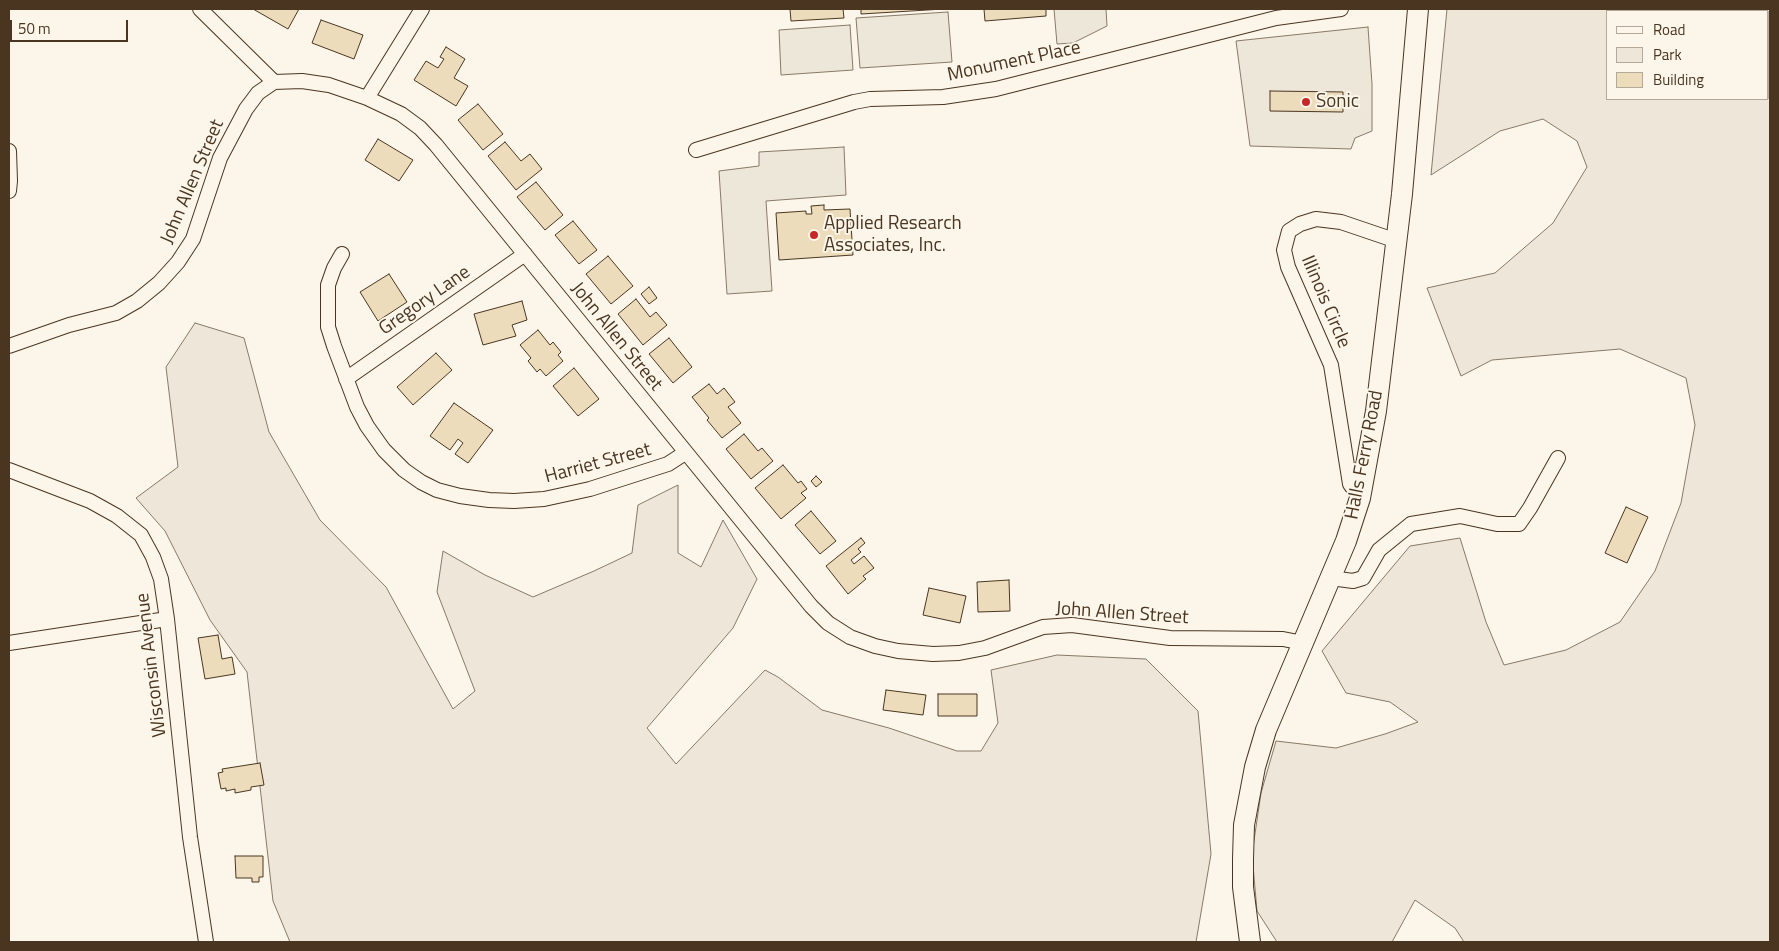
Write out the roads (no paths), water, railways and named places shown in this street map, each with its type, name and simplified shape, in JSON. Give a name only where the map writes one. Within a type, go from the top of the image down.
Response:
[{"type":"street","points":[[200,9],[274,82]]},
{"type":"street","points":[[368,98],[422,9]]},
{"type":"street","name":"Monument Place","points":[[696,150],[854,102],[878,99],[943,97],[996,89],[1276,18],[1341,9]]},
{"type":"street","name":"Halls Ferry Road","points":[[1250,942],[1242,887],[1244,825],[1255,767],[1266,730],[1346,541],[1360,498],[1376,410],[1411,108],[1418,9]]},
{"type":"street","name":"John Allen Street","points":[[9,346],[69,325],[116,313],[137,301],[178,262],[193,239],[220,158],[246,109],[258,93],[274,82],[302,80],[329,85],[368,98],[400,114],[420,128],[436,145],[811,606],[828,622],[850,637],[875,646],[898,651],[933,654],[959,653],[985,648],[1043,627],[1072,625],[1170,638],[1283,639],[1303,643]]},
{"type":"street","points":[[9,151],[9,191]]},
{"type":"street","name":"Illinois Circle","points":[[1360,498],[1350,484],[1331,365],[1288,267],[1284,250],[1289,231],[1300,224],[1316,219],[1341,222],[1397,241]]},
{"type":"street","name":"Harriet Street","points":[[342,254],[334,268],[328,285],[328,327],[346,379],[367,426],[384,450],[397,464],[421,482],[437,490],[460,496],[514,502],[544,499],[590,489],[668,464],[685,452]]},
{"type":"street","name":"Gregory Lane","points":[[346,379],[525,254]]},
{"type":"street","points":[[1331,578],[1354,581],[1363,578],[1379,550],[1411,524],[1460,516],[1497,524],[1519,524],[1558,458]]},
{"type":"street","name":"Wisconsin Avenue","points":[[9,470],[90,501],[117,516],[141,535],[154,557],[167,619],[190,837],[206,942]]},
{"type":"street","points":[[9,644],[167,619]]},
{"type":"place","name":"Sonic","points":[[1306,102]]},
{"type":"place","name":"Applied Research Associates, Inc.","points":[[814,235]]}]
